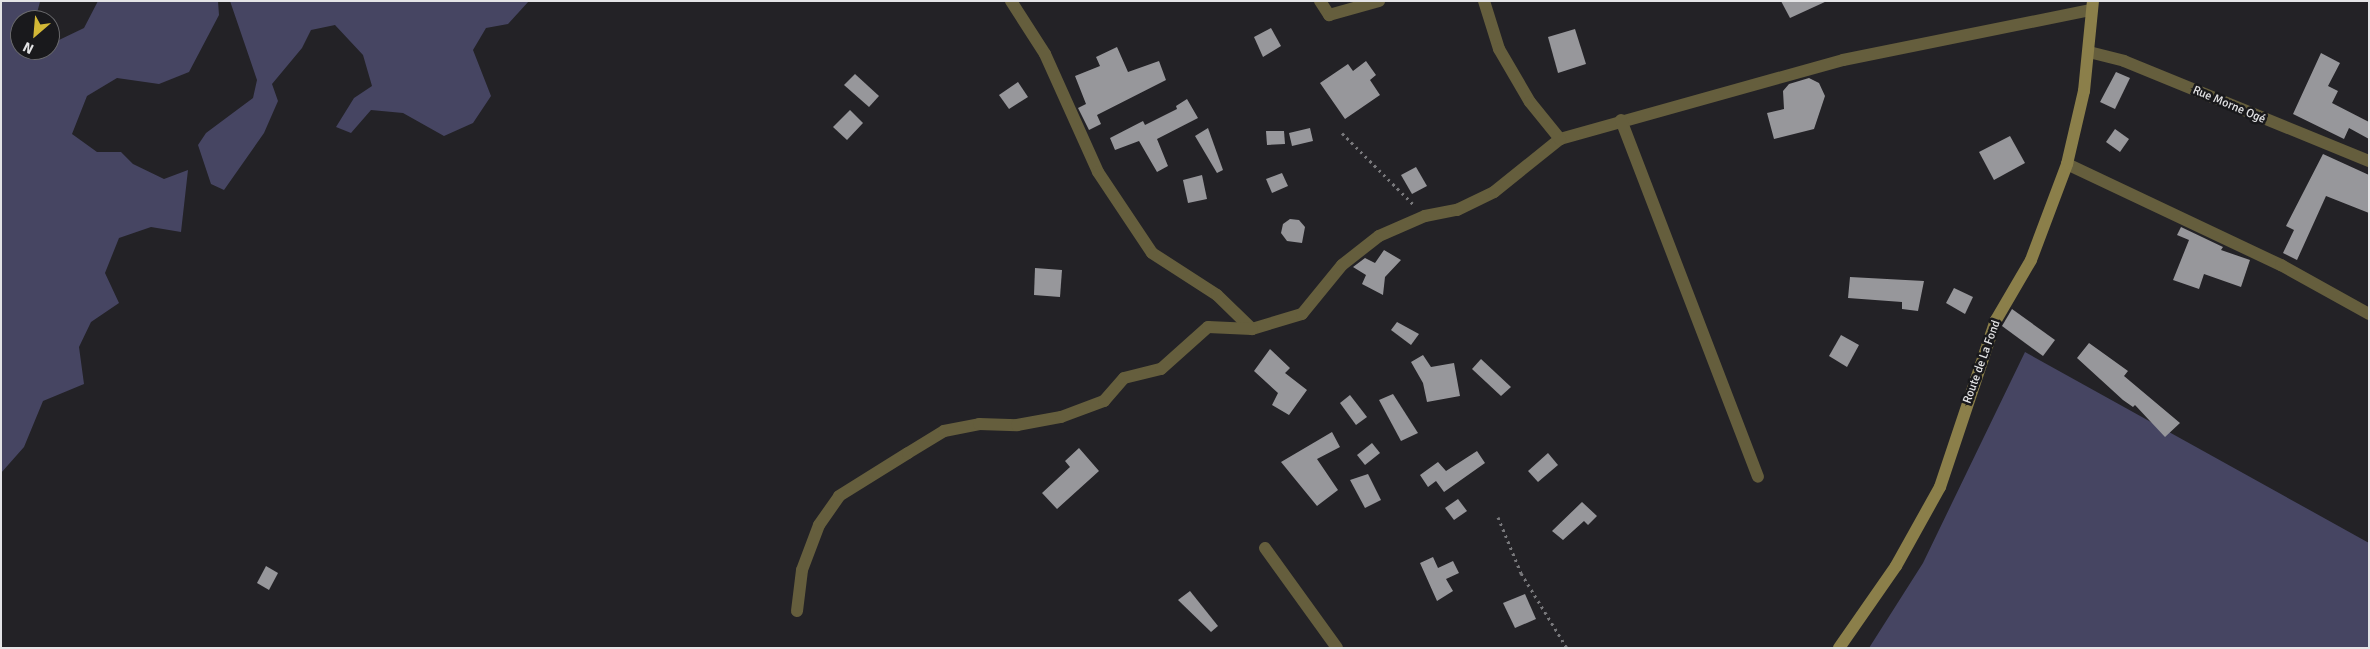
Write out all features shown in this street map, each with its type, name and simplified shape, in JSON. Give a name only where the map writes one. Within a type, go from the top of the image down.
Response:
[{"type":"street","points":[[1011,1],[1045,54],[1098,172],[1152,253],[1218,295],[1252,329]]},
{"type":"street","points":[[1320,1],[1329,15],[1379,1]]},
{"type":"street","points":[[1484,1],[1499,49],[1530,102],[1560,138]]},
{"type":"street","points":[[797,611],[802,570],[819,524],[839,496],[908,453],[944,431],[979,424],[1017,425],[1061,417],[1104,401],[1124,378],[1161,369],[1208,327],[1252,329],[1302,314],[1342,266],[1379,236],[1425,216],[1457,210],[1494,192],[1560,138],[1843,60],[2092,6]]},
{"type":"street","name":"Route de La Fond","points":[[1839,648],[1896,566],[1940,486],[1996,320],[2031,260],[2067,164],[2088,52],[2092,6]]},
{"type":"street","name":"Rue Morne Ogé","points":[[2088,52],[2150,72],[2224,105],[2369,161]]},
{"type":"street","points":[[1621,120],[1758,478]]},
{"type":"street","points":[[2067,164],[2280,265],[2369,314]]},
{"type":"street","points":[[1265,548],[1338,648]]},
{"type":"path","points":[[1342,133],[1425,216]]},
{"type":"path","points":[[1498,517],[1521,573],[1567,648]]},
{"type":"shaded area","points":[[1,1],[40,2],[38,10],[10,10],[10,60],[60,60],[60,40],[84,28],[98,1],[218,1],[219,15],[189,72],[159,84],[117,78],[87,96],[72,134],[97,152],[121,152],[133,164],[164,179],[188,170],[181,232],[151,227],[119,238],[105,273],[119,303],[91,322],[79,347],[84,384],[43,401],[24,447],[1,473]]},
{"type":"shaded area","points":[[230,1],[529,1],[508,24],[486,28],[473,50],[491,96],[473,123],[444,136],[403,113],[371,110],[351,133],[336,127],[354,98],[372,86],[363,55],[335,25],[311,30],[302,48],[272,84],[278,101],[264,133],[224,190],[211,184],[198,145],[206,133],[253,98],[257,80]]},
{"type":"shaded area","points":[[2025,352],[2369,543],[2369,648],[1869,648],[1923,563]]},
{"type":"building","points":[[1781,1],[1827,1],[1790,18]]},
{"type":"building","points":[[1271,28],[1281,46],[1263,57],[1254,37]]},
{"type":"building","points":[[1575,29],[1586,64],[1558,73],[1548,37]]},
{"type":"building","points":[[1117,47],[1128,72],[1159,61],[1166,80],[1097,115],[1101,124],[1089,130],[1078,108],[1086,104],[1075,76],[1100,66],[1096,57]]},
{"type":"building","points":[[2321,53],[2340,63],[2328,86],[2338,91],[2332,103],[2369,122],[2369,139],[2349,128],[2344,139],[2293,114]]},
{"type":"building","points":[[1366,61],[1376,75],[1370,80],[1380,95],[1345,119],[1320,83],[1348,64],[1353,71]]},
{"type":"building","points":[[2116,72],[2130,78],[2115,109],[2100,102]]},
{"type":"building","points":[[855,74],[879,96],[869,107],[844,85]]},
{"type":"building","points":[[1809,78],[1819,83],[1825,96],[1814,129],[1774,139],[1767,113],[1784,109],[1783,91],[1789,84]]},
{"type":"building","points":[[1018,82],[1028,97],[1009,109],[999,95]]},
{"type":"building","points":[[1187,99],[1198,118],[1157,139],[1168,166],[1157,172],[1139,141],[1115,150],[1110,138],[1143,121],[1145,125],[1177,109],[1176,106]]},
{"type":"building","points":[[850,110],[863,123],[847,140],[833,127]]},
{"type":"building","points":[[1208,128],[1223,170],[1217,173],[1195,136]]},
{"type":"building","points":[[1310,128],[1313,141],[1292,146],[1289,133]]},
{"type":"building","points":[[2115,129],[2129,139],[2120,152],[2106,142]]},
{"type":"building","points":[[1266,131],[1284,131],[1285,144],[1267,145]]},
{"type":"building","points":[[2010,136],[2025,163],[1994,180],[1979,152]]},
{"type":"building","points":[[2323,154],[2369,175],[2369,213],[2326,196],[2297,260],[2283,253],[2294,230],[2286,226]]},
{"type":"building","points":[[1416,167],[1427,186],[1412,194],[1401,175]]},
{"type":"building","points":[[1282,173],[1288,186],[1272,193],[1266,179]]},
{"type":"building","points":[[1202,175],[1207,199],[1188,203],[1183,180]]},
{"type":"building","points":[[1290,219],[1299,220],[1305,227],[1302,243],[1287,241],[1281,233],[1283,224]]},
{"type":"building","points":[[2181,227],[2223,247],[2221,250],[2250,260],[2241,287],[2204,274],[2199,289],[2173,280],[2189,240],[2177,235]]},
{"type":"building","points":[[1384,250],[1401,260],[1385,277],[1383,295],[1362,284],[1366,275],[1353,267],[1365,258],[1375,263]]},
{"type":"building","points":[[1035,268],[1062,270],[1060,297],[1034,295]]},
{"type":"building","points":[[1850,277],[1924,281],[1918,311],[1902,309],[1902,302],[1848,298]]},
{"type":"building","points":[[1954,288],[1973,297],[1965,314],[1946,303]]},
{"type":"building","points":[[2012,309],[2055,340],[2043,356],[2002,326]]},
{"type":"building","points":[[1397,322],[1419,334],[1411,345],[1391,330]]},
{"type":"building","points":[[1841,335],[1859,345],[1847,367],[1829,356]]},
{"type":"building","points":[[2089,343],[2128,371],[2124,376],[2180,423],[2165,437],[2135,405],[2133,407],[2123,400],[2077,358]]},
{"type":"building","points":[[1270,349],[1290,368],[1285,373],[1307,390],[1289,415],[1272,405],[1278,393],[1254,371]]},
{"type":"building","points":[[1423,355],[1431,367],[1454,363],[1460,396],[1427,402],[1423,383],[1411,362]]},
{"type":"building","points":[[1481,359],[1511,387],[1501,396],[1472,369]]},
{"type":"building","points":[[1393,394],[1418,433],[1401,441],[1379,400]]},
{"type":"building","points":[[1350,395],[1367,417],[1356,425],[1340,403]]},
{"type":"building","points":[[1332,432],[1340,447],[1317,459],[1338,490],[1317,506],[1281,462]]},
{"type":"building","points":[[1372,443],[1380,453],[1365,465],[1357,455]]},
{"type":"building","points":[[1079,448],[1099,471],[1057,509],[1042,493],[1070,467],[1065,461]]},
{"type":"building","points":[[1477,451],[1485,463],[1444,492],[1436,481],[1428,487],[1420,475],[1438,462],[1446,471]]},
{"type":"building","points":[[1548,453],[1558,465],[1538,482],[1528,471]]},
{"type":"building","points":[[1368,474],[1381,500],[1365,508],[1350,480]]},
{"type":"building","points":[[1458,499],[1467,511],[1454,520],[1445,508]]},
{"type":"building","points":[[1582,502],[1597,516],[1588,525],[1584,521],[1563,540],[1552,531]]},
{"type":"building","points":[[1433,557],[1438,568],[1453,561],[1459,573],[1446,579],[1453,591],[1437,601],[1420,563]]},
{"type":"building","points":[[266,566],[278,573],[269,590],[257,583]]},
{"type":"building","points":[[1190,591],[1218,626],[1211,632],[1178,600]]},
{"type":"building","points":[[1525,594],[1536,619],[1515,628],[1503,603]]}]
